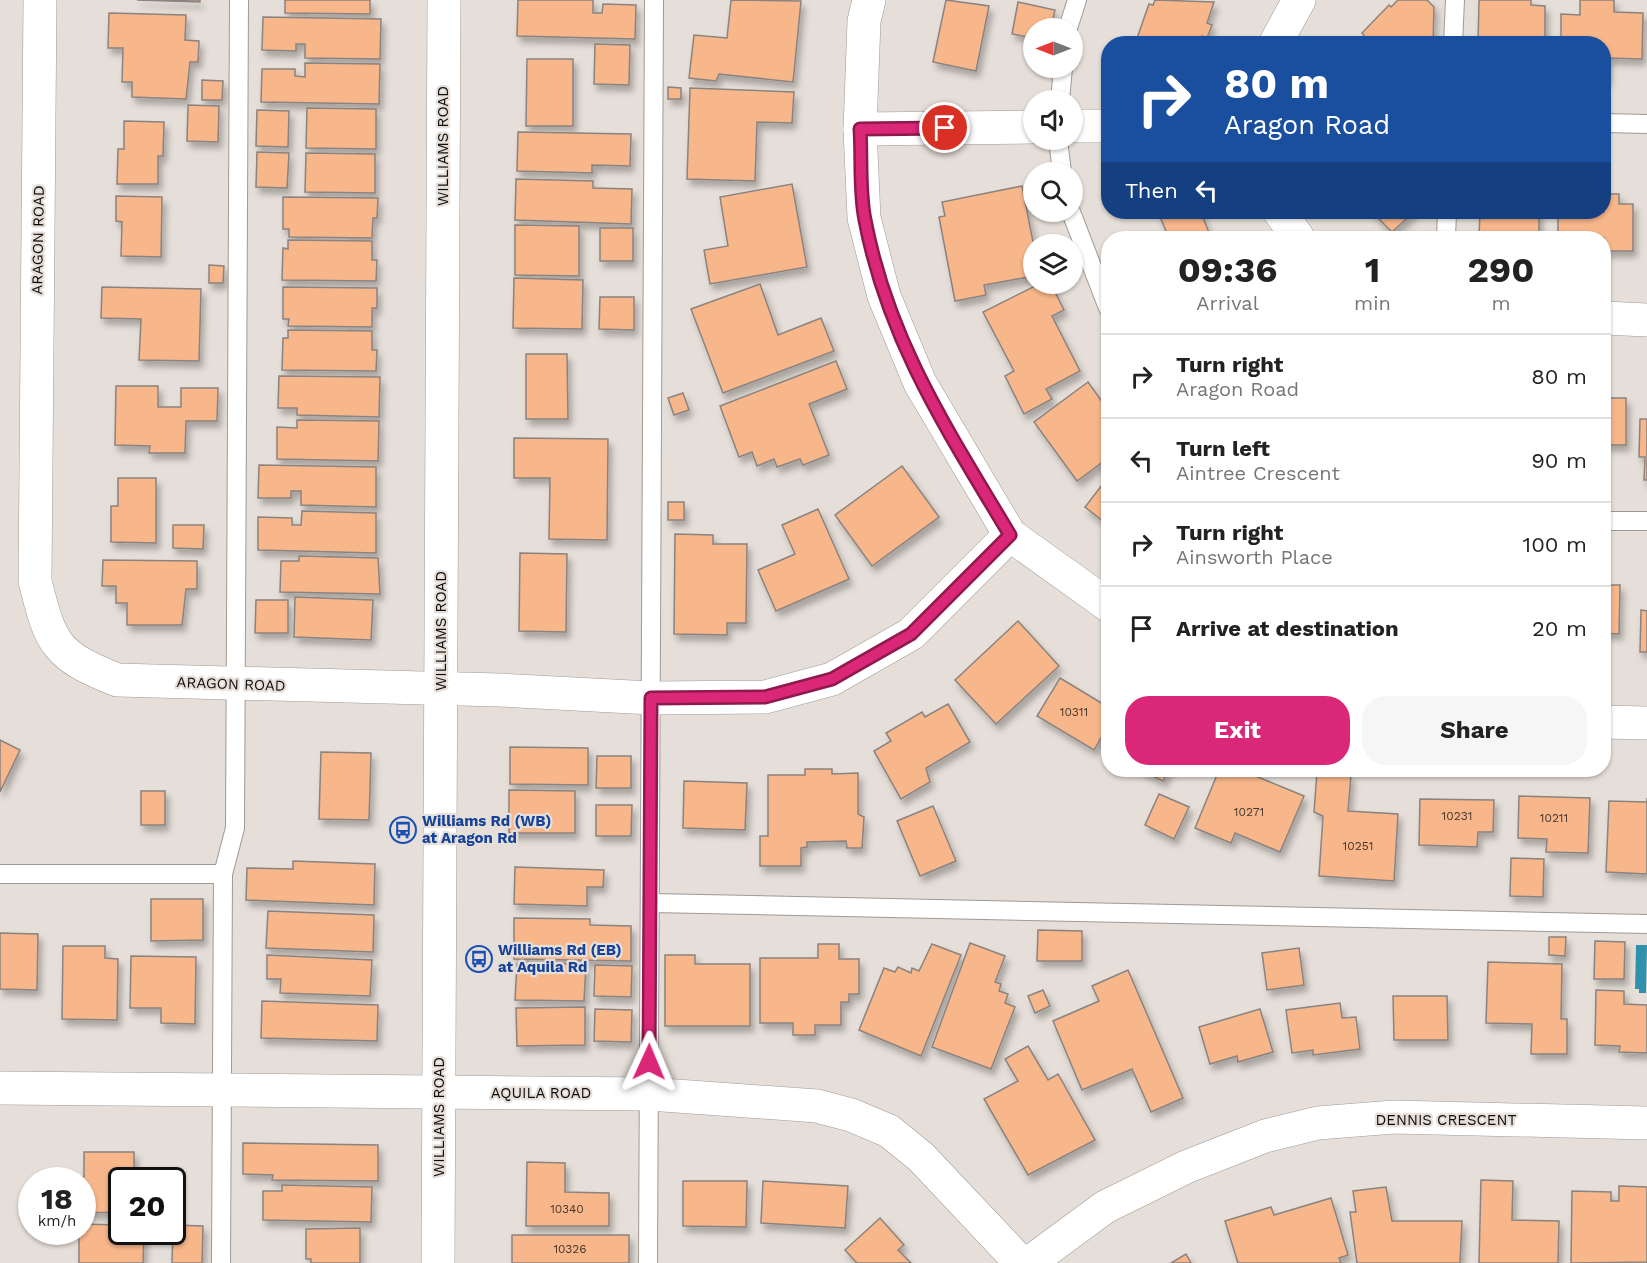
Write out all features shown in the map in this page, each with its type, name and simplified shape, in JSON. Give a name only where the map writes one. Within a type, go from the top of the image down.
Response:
[{"type":"street","name":"ARAGON ROAD","points":[[40,0],[35,581],[44,618],[60,650],[85,668],[117,681],[440,689],[651,698],[765,697],[832,679],[911,634],[1010,535]]},
{"type":"street","name":"WILLIAMS ROAD","points":[[438,1263],[444,0]]},
{"type":"street","points":[[869,0],[864,21],[860,129],[864,218],[884,296],[920,384],[1010,535],[1101,599]]},
{"type":"street","points":[[1279,36],[1299,0]]},
{"type":"street","points":[[1083,126],[1101,126]]},
{"type":"street","points":[[860,129],[1023,127]]},
{"type":"street","points":[[1611,318],[1647,320]]},
{"type":"street","points":[[1611,723],[1647,723]]},
{"type":"street","name":"AQUILA ROAD","points":[[0,1088],[222,1089],[439,1094],[649,1094],[817,1106],[851,1115],[889,1131],[921,1156],[1021,1263]]},
{"type":"street","name":"DENNIS CRESCENT","points":[[1029,1263],[1105,1207],[1186,1167],[1265,1136],[1318,1124],[1394,1117],[1647,1123]]},
{"type":"lane","points":[[221,1263],[223,874],[235,828],[239,0]]},
{"type":"lane","points":[[648,1263],[652,903],[654,0]]},
{"type":"lane","points":[[1071,18],[1077,0]]},
{"type":"lane","points":[[1453,36],[1455,0]]},
{"type":"lane","points":[[1611,123],[1647,124]]},
{"type":"lane","points":[[1075,222],[1101,290]]},
{"type":"lane","points":[[1611,521],[1647,521]]},
{"type":"lane","points":[[0,874],[223,874]]},
{"type":"lane","points":[[652,903],[1647,924]]},
{"type":"water","points":[[1636,945],[1647,945],[1646,993],[1639,993],[1639,989],[1635,989]]},
{"type":"building","points":[[137,0],[200,0],[200,2]]},
{"type":"building","points":[[285,0],[370,0],[370,14],[285,13]]},
{"type":"building","points":[[518,0],[593,0],[593,13],[602,13],[603,4],[636,5],[635,39],[517,36]]},
{"type":"building","points":[[731,0],[801,1],[793,82],[719,74],[716,81],[689,78],[694,35],[727,38]]},
{"type":"building","points":[[946,0],[989,6],[976,71],[933,62]]},
{"type":"building","points":[[1155,0],[1214,2],[1207,23],[1212,25],[1208,36],[1138,36],[1149,4],[1153,5]]},
{"type":"building","points":[[1398,0],[1427,0],[1434,7],[1433,36],[1364,36],[1362,33],[1389,5],[1391,7]]},
{"type":"building","points":[[1479,0],[1531,0],[1531,5],[1545,6],[1545,36],[1478,36]]},
{"type":"building","points":[[1580,0],[1614,0],[1614,12],[1643,13],[1642,59],[1611,58],[1611,36],[1561,36],[1561,14],[1580,15]]},
{"type":"building","points":[[1018,2],[1055,10],[1053,18],[1023,18],[1023,36],[1012,34]]},
{"type":"building","points":[[109,13],[186,15],[185,40],[199,41],[198,62],[190,62],[186,99],[132,97],[132,82],[122,82],[123,48],[108,48]]},
{"type":"building","points":[[263,17],[381,19],[380,59],[305,58],[305,44],[296,44],[296,51],[262,50]]},
{"type":"building","points":[[595,44],[630,45],[629,85],[594,84]]},
{"type":"building","points":[[527,59],[573,59],[573,126],[526,126]]},
{"type":"building","points":[[305,63],[380,64],[379,104],[261,102],[262,69],[295,69],[295,76],[305,77]]},
{"type":"building","points":[[202,80],[223,81],[222,100],[202,100]]},
{"type":"building","points":[[668,87],[681,88],[681,99],[668,99]]},
{"type":"building","points":[[690,88],[794,92],[792,123],[757,122],[755,181],[687,179]]},
{"type":"building","points":[[188,105],[219,106],[218,142],[187,141]]},
{"type":"building","points":[[307,108],[376,109],[376,149],[306,148]]},
{"type":"building","points":[[257,110],[289,111],[288,147],[256,146]]},
{"type":"building","points":[[124,121],[164,122],[163,156],[158,156],[158,184],[117,184],[118,149],[124,149]]},
{"type":"building","points":[[518,132],[631,134],[630,166],[592,165],[592,173],[517,171]]},
{"type":"building","points":[[257,152],[289,153],[287,188],[256,187]]},
{"type":"building","points":[[306,153],[375,154],[375,193],[305,192]]},
{"type":"building","points":[[516,179],[593,181],[593,188],[632,189],[631,224],[515,220]]},
{"type":"building","points":[[792,184],[807,267],[710,284],[704,250],[728,246],[720,197]]},
{"type":"building","points":[[1022,186],[1023,222],[1029,222],[1031,234],[1023,234],[1023,278],[984,285],[986,295],[955,301],[939,217],[945,216],[942,202]]},
{"type":"building","points":[[1611,194],[1619,194],[1619,204],[1633,204],[1633,251],[1611,251],[1611,231],[1558,231],[1558,219],[1611,219]]},
{"type":"building","points":[[116,196],[162,197],[161,257],[121,256],[122,222],[116,221]]},
{"type":"building","points":[[283,197],[378,198],[377,218],[373,218],[372,238],[289,237],[289,229],[283,229]]},
{"type":"building","points":[[1161,219],[1204,219],[1208,231],[1166,231]]},
{"type":"building","points":[[1379,219],[1406,219],[1393,231]]},
{"type":"building","points":[[1480,219],[1539,219],[1539,231],[1479,231]]},
{"type":"building","points":[[515,225],[579,226],[579,276],[515,275]]},
{"type":"building","points":[[600,228],[633,228],[633,261],[600,261]]},
{"type":"building","points":[[288,240],[372,241],[372,260],[377,260],[376,281],[282,280],[283,248],[288,249]]},
{"type":"building","points":[[209,265],[224,266],[223,283],[209,283]]},
{"type":"building","points":[[514,278],[583,280],[582,329],[513,328]]},
{"type":"building","points":[[760,284],[778,335],[821,318],[834,351],[723,393],[691,309]]},
{"type":"building","points":[[102,287],[201,289],[199,361],[139,360],[141,319],[101,318]]},
{"type":"building","points":[[283,287],[377,288],[377,308],[372,308],[372,327],[288,326],[289,319],[283,319]]},
{"type":"building","points":[[1023,292],[1023,294],[1056,294],[1064,310],[1052,316],[1080,371],[1046,389],[1052,399],[1024,414],[1005,376],[1014,371],[983,312]]},
{"type":"building","points":[[600,297],[634,297],[634,330],[599,329]]},
{"type":"building","points":[[288,330],[372,331],[372,350],[377,350],[376,371],[282,370],[283,338],[288,338]]},
{"type":"building","points":[[526,354],[567,354],[568,419],[526,419]]},
{"type":"building","points":[[836,361],[847,389],[809,404],[829,455],[803,465],[800,459],[777,467],[774,459],[757,466],[752,452],[739,457],[720,406]]},
{"type":"building","points":[[279,376],[380,377],[379,417],[297,415],[297,408],[278,408]]},
{"type":"building","points":[[1088,382],[1101,400],[1101,463],[1077,481],[1034,422]]},
{"type":"building","points":[[116,386],[158,386],[158,407],[181,407],[181,388],[218,388],[217,421],[186,421],[185,453],[149,453],[150,446],[115,445]]},
{"type":"building","points":[[683,393],[689,410],[674,415],[668,398]]},
{"type":"building","points":[[1611,398],[1626,398],[1626,445],[1611,445]]},
{"type":"building","points":[[1640,419],[1647,419],[1647,480],[1644,480],[1645,457],[1639,457]]},
{"type":"building","points":[[297,420],[379,421],[378,461],[277,459],[277,427],[297,428]]},
{"type":"building","points":[[514,438],[608,439],[607,540],[549,539],[550,478],[514,478]]},
{"type":"building","points":[[259,465],[376,467],[376,507],[301,505],[301,491],[291,491],[291,498],[258,498]]},
{"type":"building","points":[[902,466],[939,517],[872,566],[835,515]]},
{"type":"building","points":[[118,478],[156,478],[156,543],[111,542],[111,506],[118,506]]},
{"type":"building","points":[[1101,486],[1101,520],[1085,507]]},
{"type":"building","points":[[668,502],[684,502],[684,520],[668,520]]},
{"type":"building","points":[[818,509],[849,579],[776,611],[758,570],[795,554],[782,525]]},
{"type":"building","points":[[302,511],[376,513],[376,553],[258,550],[258,517],[292,518],[292,525],[301,525]]},
{"type":"building","points":[[173,525],[204,525],[203,549],[173,548]]},
{"type":"building","points":[[675,534],[713,535],[713,544],[747,544],[746,623],[727,623],[727,635],[674,634]]},
{"type":"building","points":[[520,553],[567,554],[566,632],[519,631]]},
{"type":"building","points":[[299,556],[378,558],[380,594],[280,592],[281,561],[299,561]]},
{"type":"building","points":[[103,560],[197,561],[197,589],[186,589],[182,625],[127,625],[127,603],[116,603],[116,586],[102,586]]},
{"type":"building","points":[[1611,585],[1620,585],[1619,634],[1611,633]]},
{"type":"building","points":[[295,597],[373,600],[371,640],[294,637]]},
{"type":"building","points":[[256,600],[288,600],[288,633],[255,633]]},
{"type":"building","points":[[1641,610],[1647,611],[1647,652],[1640,652]]},
{"type":"building","points":[[1018,621],[1059,666],[996,724],[955,680]]},
{"type":"building","points":[[1060,678],[1101,703],[1101,738],[1094,750],[1037,716]]},
{"type":"building","points":[[948,704],[970,742],[926,768],[930,782],[901,799],[874,751],[891,741],[886,733],[922,712],[925,717]]},
{"type":"building","points":[[0,740],[20,750],[0,792]]},
{"type":"building","points":[[510,747],[588,748],[588,785],[510,784]]},
{"type":"building","points":[[321,752],[371,753],[369,820],[319,819]]},
{"type":"building","points":[[597,756],[631,756],[631,788],[596,788]]},
{"type":"building","points":[[805,769],[832,769],[832,774],[858,773],[858,814],[864,817],[862,848],[847,848],[846,841],[807,842],[807,847],[801,848],[801,866],[760,866],[760,836],[768,836],[768,775],[805,775]]},
{"type":"building","points":[[1216,777],[1258,777],[1304,796],[1280,852],[1235,833],[1231,843],[1195,828]]},
{"type":"building","points":[[1317,777],[1351,777],[1348,811],[1398,814],[1394,881],[1319,876],[1323,816],[1314,812]]},
{"type":"building","points":[[684,781],[747,783],[745,830],[683,828]]},
{"type":"building","points":[[509,790],[575,791],[575,833],[509,833]]},
{"type":"building","points":[[141,791],[165,791],[165,825],[141,825]]},
{"type":"building","points":[[1159,794],[1189,807],[1174,839],[1145,825]]},
{"type":"building","points":[[1519,796],[1590,798],[1588,853],[1546,852],[1547,839],[1518,838]]},
{"type":"building","points":[[1420,799],[1494,800],[1493,832],[1478,832],[1477,847],[1419,845]]},
{"type":"building","points":[[1609,801],[1647,802],[1647,874],[1606,872]]},
{"type":"building","points":[[596,805],[632,805],[631,836],[596,836]]},
{"type":"building","points":[[933,806],[956,861],[920,876],[897,821]]},
{"type":"building","points":[[1511,858],[1544,859],[1543,897],[1510,896]]},
{"type":"building","points":[[293,861],[375,864],[374,905],[246,900],[247,868],[293,869]]},
{"type":"building","points":[[515,867],[604,870],[603,887],[587,887],[587,906],[514,904]]},
{"type":"building","points":[[151,899],[203,899],[203,940],[151,941]]},
{"type":"building","points":[[268,911],[374,915],[373,952],[266,948]]},
{"type":"building","points":[[514,918],[590,919],[590,925],[631,926],[631,961],[514,959]]},
{"type":"building","points":[[1038,930],[1082,931],[1082,961],[1037,961]]},
{"type":"building","points":[[0,933],[38,934],[37,990],[0,989]]},
{"type":"building","points":[[1549,937],[1566,937],[1565,956],[1549,955]]},
{"type":"building","points":[[1595,941],[1625,942],[1624,979],[1594,979]]},
{"type":"building","points":[[970,943],[1005,956],[995,982],[1001,984],[999,991],[1008,994],[1005,1003],[1015,1007],[991,1069],[932,1047]]},
{"type":"building","points":[[818,944],[839,944],[839,959],[859,959],[859,994],[849,994],[849,1002],[841,1002],[841,1025],[815,1025],[815,1035],[793,1035],[793,1023],[760,1023],[760,958],[818,958]]},
{"type":"building","points":[[932,944],[961,955],[921,1056],[859,1030],[884,968],[895,972],[898,967],[911,973],[912,968],[919,971]]},
{"type":"building","points":[[63,946],[105,946],[105,958],[118,959],[117,1020],[62,1019]]},
{"type":"building","points":[[1299,948],[1304,985],[1267,990],[1262,953]]},
{"type":"building","points":[[267,955],[372,960],[370,996],[280,993],[281,979],[267,979]]},
{"type":"building","points":[[665,955],[695,955],[695,964],[750,964],[750,1026],[665,1026]]},
{"type":"building","points":[[131,956],[196,957],[195,1024],[161,1023],[161,1008],[130,1008]]},
{"type":"building","points":[[1488,962],[1562,964],[1561,1019],[1567,1019],[1567,1054],[1531,1054],[1532,1024],[1486,1023]]},
{"type":"building","points":[[517,964],[586,964],[584,1001],[515,1000]]},
{"type":"building","points":[[595,965],[632,966],[631,997],[594,996]]},
{"type":"building","points":[[1128,970],[1183,1098],[1151,1112],[1132,1069],[1082,1090],[1053,1021],[1099,1001],[1092,986]]},
{"type":"building","points":[[1043,990],[1050,1006],[1035,1013],[1028,996]]},
{"type":"building","points":[[1596,990],[1624,991],[1624,1004],[1647,1005],[1647,1053],[1619,1052],[1620,1046],[1595,1045]]},
{"type":"building","points":[[1393,996],[1447,996],[1448,1040],[1394,1040]]},
{"type":"building","points":[[262,1001],[378,1005],[377,1041],[261,1038]]},
{"type":"building","points":[[1340,1003],[1342,1018],[1356,1017],[1360,1049],[1313,1055],[1313,1050],[1292,1053],[1286,1010]]},
{"type":"building","points":[[585,1007],[585,1045],[517,1046],[516,1008]]},
{"type":"building","points":[[595,1009],[632,1010],[631,1042],[594,1041]]},
{"type":"building","points":[[1260,1009],[1273,1052],[1238,1062],[1237,1056],[1210,1064],[1199,1027]]},
{"type":"building","points":[[1028,1046],[1048,1080],[1058,1074],[1095,1140],[1028,1175],[984,1099],[1018,1081],[1005,1059]]},
{"type":"building","points":[[243,1143],[378,1145],[378,1181],[272,1180],[273,1175],[243,1174]]},
{"type":"building","points":[[84,1152],[134,1152],[134,1167],[108,1167],[108,1212],[96,1213],[96,1167],[84,1167]]},
{"type":"building","points":[[527,1162],[565,1163],[565,1192],[609,1193],[609,1226],[526,1226]]},
{"type":"building","points":[[1481,1180],[1513,1181],[1512,1220],[1559,1221],[1558,1263],[1479,1263]]},
{"type":"building","points":[[683,1181],[747,1181],[746,1227],[683,1226]]},
{"type":"building","points":[[763,1181],[848,1186],[845,1228],[761,1223]]},
{"type":"building","points":[[282,1185],[372,1187],[371,1222],[263,1220],[263,1191],[282,1191]]},
{"type":"building","points":[[1619,1186],[1647,1187],[1647,1262],[1571,1263],[1572,1191],[1611,1192],[1611,1201],[1619,1201]]},
{"type":"building","points":[[1386,1187],[1392,1221],[1462,1221],[1460,1263],[1357,1263],[1350,1212],[1356,1212],[1353,1191]]},
{"type":"building","points":[[1331,1198],[1348,1255],[1339,1258],[1341,1263],[1238,1263],[1225,1221],[1271,1207],[1274,1215]]},
{"type":"building","points":[[880,1218],[904,1245],[898,1250],[911,1263],[857,1263],[845,1250]]},
{"type":"building","points":[[96,1224],[108,1225],[108,1245],[144,1245],[143,1263],[79,1263],[79,1245],[96,1245]]},
{"type":"building","points":[[186,1225],[203,1226],[202,1263],[172,1263],[172,1245],[186,1245]]},
{"type":"building","points":[[360,1228],[360,1263],[311,1263],[311,1259],[306,1259],[306,1229]]},
{"type":"building","points":[[512,1235],[629,1235],[629,1263],[512,1263]]},
{"type":"building","points":[[1186,1254],[1191,1263],[1171,1263]]},
{"type":"place","name":"Williams Rd (WB) at Aragon Rd","points":[[403,830]]},
{"type":"place","name":"Williams Rd (EB) at Aquila Rd","points":[[479,959]]},
{"type":"route","points":[[649,1062],[652,903],[651,698],[765,697],[832,679],[911,634],[1010,535],[920,384],[884,296],[864,218],[860,129],[945,128]]}]
